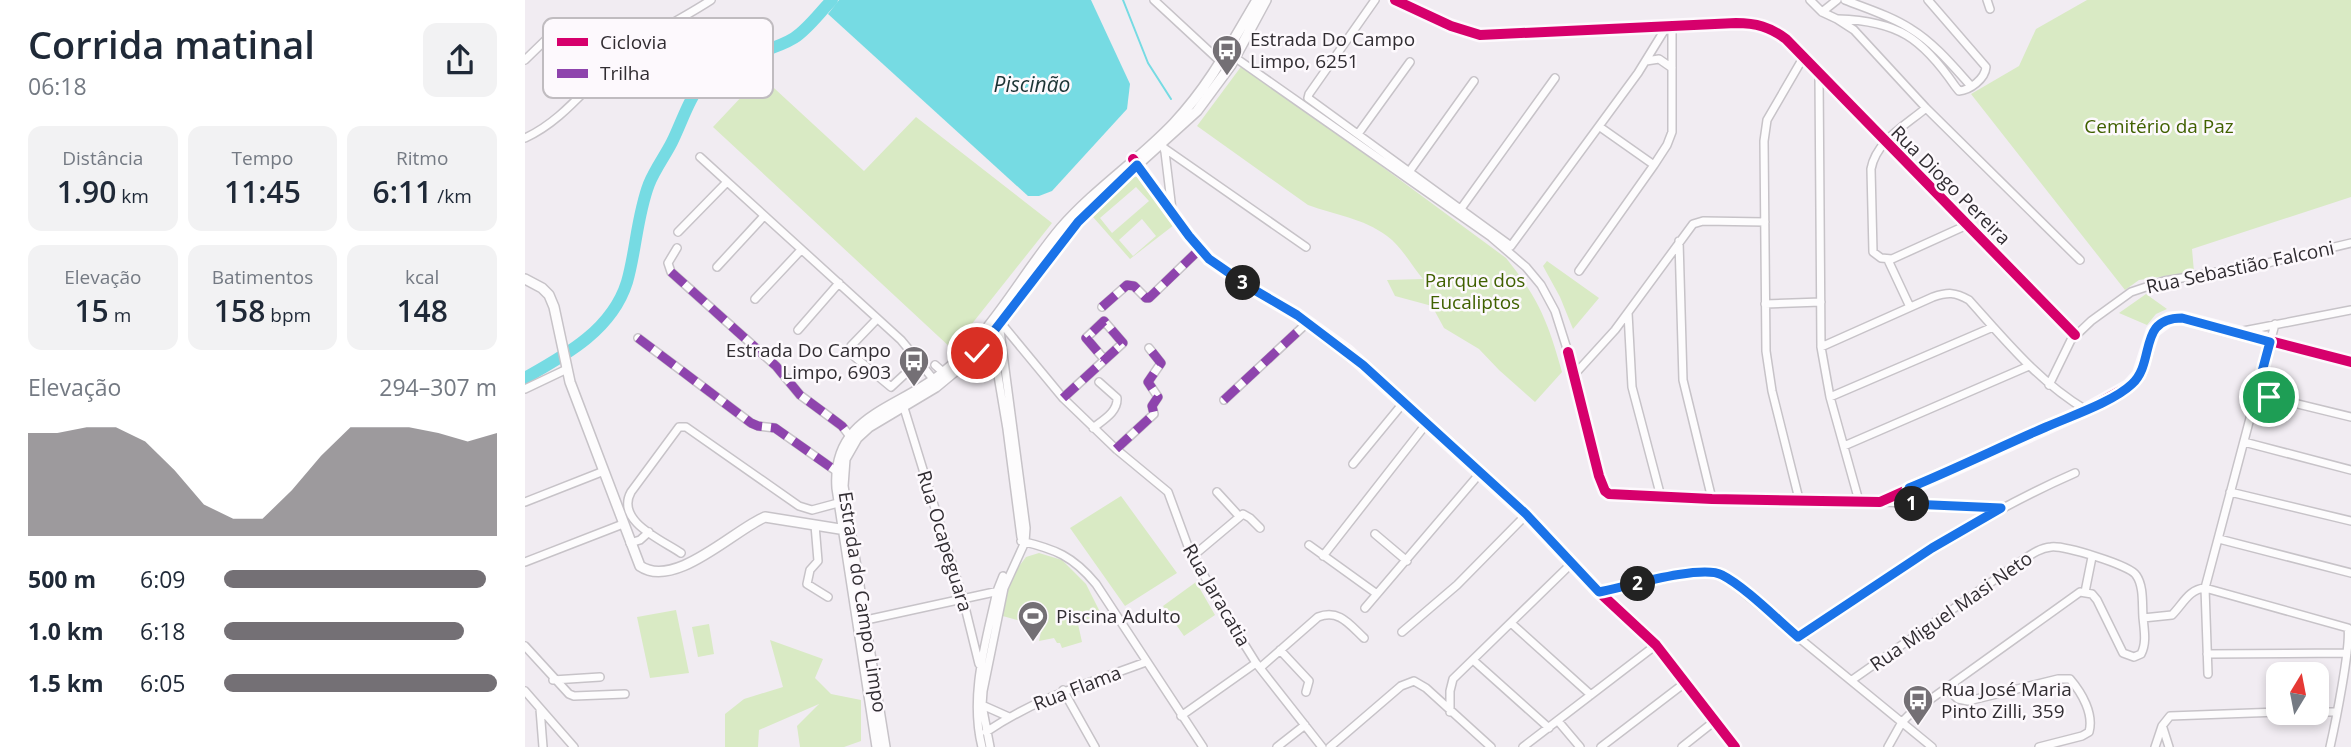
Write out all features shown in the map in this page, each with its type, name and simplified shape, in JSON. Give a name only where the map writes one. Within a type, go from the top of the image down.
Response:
[{"type":"main road","name":"Estrada do Campo Limpo","points":[[1161,144],[1222,63],[1257,0]]},
{"type":"main road","name":"Estrada do Campo Limpo","points":[[877,747],[847,530],[843,486],[845,459],[863,432],[958,371],[996,326],[1061,229],[1135,162],[1161,144],[1191,117],[1223,77],[1266,0]]},
{"type":"main road","points":[[525,279],[537,283],[549,295],[581,412],[640,566],[654,571],[701,557],[765,517],[847,530]]},
{"type":"main road","name":"Estrada do Campo Limpo","points":[[885,747],[866,620],[847,530],[838,503],[838,460],[852,432],[870,417],[934,380],[996,326]]},
{"type":"street","points":[[681,18],[711,0]]},
{"type":"street","points":[[1375,0],[1308,97],[1512,246],[1600,127],[1669,27]]},
{"type":"street","points":[[1395,0],[1451,26],[1480,35],[1685,26]]},
{"type":"street","points":[[1810,0],[1822,12],[1854,30],[1926,108],[2080,260]]},
{"type":"street","points":[[1822,12],[1837,0]]},
{"type":"street","points":[[1845,0],[1888,17],[1914,31],[1971,86]]},
{"type":"street","points":[[1837,19],[1864,20],[1902,32],[1939,62],[1959,91],[1964,91],[1983,77],[1986,67],[1928,0]]},
{"type":"street","points":[[1987,0],[1990,9]]},
{"type":"street","points":[[1158,1],[1222,63]]},
{"type":"street","name":"Rua Diogo Pereira","points":[[1694,25],[1753,23],[1778,33],[2075,335]]},
{"type":"street","points":[[1579,271],[1667,145],[1672,131],[1669,27]]},
{"type":"street","points":[[525,60],[543,43]]},
{"type":"street","points":[[1799,499],[1772,391],[1766,351],[1765,130],[1803,58]]},
{"type":"street","points":[[1646,62],[1659,59],[1672,68]]},
{"type":"street","points":[[1240,61],[1491,237],[1526,267],[1541,285],[1555,312],[1605,491],[1614,495],[1859,501],[2001,508]]},
{"type":"street","points":[[1358,134],[1410,62]]},
{"type":"street","points":[[1819,75],[1821,347],[1830,397],[1859,501]]},
{"type":"street","points":[[1460,209],[1555,78]]},
{"type":"street","points":[[1409,172],[1474,81]]},
{"type":"street","points":[[525,138],[556,118],[577,98]]},
{"type":"street","points":[[1926,108],[1874,156],[1871,169],[1872,244],[1876,256],[1888,260],[1967,225]]},
{"type":"street","points":[[1600,127],[1654,165]]},
{"type":"street","points":[[1161,144],[1172,210]]},
{"type":"street","points":[[1161,144],[1306,247]]},
{"type":"street","points":[[700,157],[901,340],[922,361],[934,380]]},
{"type":"street","points":[[1135,162],[1201,249],[1220,268],[1347,351],[1526,514],[1571,564],[1656,645],[1735,747]]},
{"type":"street","points":[[678,232],[727,182]]},
{"type":"street","points":[[717,267],[764,216]]},
{"type":"street","points":[[1574,374],[1628,313],[1686,230],[1697,222],[1765,222]]},
{"type":"street","points":[[1679,241],[1682,380],[1712,499]]},
{"type":"street","name":"Rua Sebastião Falconi","points":[[2049,385],[2075,335],[2110,306],[2141,287],[2279,261],[2351,243]]},
{"type":"street","points":[[677,248],[668,263],[671,272],[776,366],[800,395],[852,432]]},
{"type":"street","points":[[1102,307],[1127,285],[1134,286],[1149,298],[1201,249]]},
{"type":"street","points":[[755,299],[801,250]]},
{"type":"street","points":[[1888,260],[1910,307]]},
{"type":"street","points":[[798,330],[839,283]]},
{"type":"street","points":[[1821,347],[1946,292],[1957,293],[1969,300],[2049,385],[2086,410]]},
{"type":"street","points":[[1765,304],[1821,302]]},
{"type":"street","points":[[2235,332],[2351,310]]},
{"type":"street","points":[[1628,313],[1632,387],[1661,497]]},
{"type":"street","points":[[1880,502],[2086,410],[2135,382],[2153,331],[2168,319],[2182,318],[2351,362]]},
{"type":"street","points":[[877,319],[849,351],[893,387],[922,361]]},
{"type":"street","points":[[1063,398],[1123,342],[1104,321],[1086,338],[1104,359]]},
{"type":"street","points":[[1224,400],[1307,323]]},
{"type":"street","points":[[2208,674],[2205,588],[2275,324]]},
{"type":"street","points":[[982,747],[976,702],[1000,591],[1023,541],[1022,515],[996,326]]},
{"type":"street","points":[[996,326],[1022,515]]},
{"type":"street","name":"Rua Jaracatia","points":[[996,326],[1093,428],[1168,492],[1193,556],[1258,665],[1322,747]]},
{"type":"street","points":[[1830,397],[1993,327]]},
{"type":"street","points":[[638,338],[751,423],[775,428],[836,471]]},
{"type":"street","points":[[1116,449],[1154,414],[1152,407],[1158,397],[1148,382],[1161,363],[1149,348]]},
{"type":"street","points":[[525,389],[567,365]]},
{"type":"street","points":[[935,365],[943,372]]},
{"type":"street","points":[[1844,446],[2029,366]]},
{"type":"street","points":[[1093,428],[1110,414],[1118,402],[1099,382]]},
{"type":"street","points":[[2256,394],[2351,417]]},
{"type":"street","points":[[1353,464],[1404,402]]},
{"type":"street","name":"Rua Ocapeguara","points":[[904,408],[983,669]]},
{"type":"street","points":[[1323,556],[1427,423]]},
{"type":"street","points":[[681,554],[631,517],[627,499],[673,433],[682,426],[799,506],[812,510],[838,503]]},
{"type":"street","points":[[2244,442],[2351,470]]},
{"type":"street","points":[[820,460],[838,460]]},
{"type":"street","points":[[525,502],[604,471]]},
{"type":"street","points":[[1366,608],[1481,472]]},
{"type":"street","points":[[1798,637],[1932,548],[2001,508],[2075,473]]},
{"type":"street","points":[[1909,488],[1907,496],[1910,504]]},
{"type":"street","points":[[1217,492],[1239,516]]},
{"type":"street","points":[[2230,492],[2351,521]]},
{"type":"street","points":[[1402,632],[1457,585],[1526,514]]},
{"type":"street","points":[[1193,556],[1239,516],[1247,515],[1260,528]]},
{"type":"street","points":[[525,562],[623,524]]},
{"type":"street","points":[[815,525],[818,561],[810,570],[807,584],[828,597]]},
{"type":"street","points":[[630,543],[640,540],[649,532]]},
{"type":"street","points":[[1375,534],[1407,561]]},
{"type":"street","points":[[2219,539],[2351,573]]},
{"type":"street","points":[[1023,541],[1056,550],[1086,571],[1203,747]]},
{"type":"street","points":[[1309,545],[1377,594]]},
{"type":"street","name":"Rua Miguel Masi Neto","points":[[1852,680],[2041,549],[2057,546],[2126,567],[2137,576],[2145,642],[2143,652],[2138,656],[2125,656],[2097,600],[2085,592]]},
{"type":"street","points":[[1888,747],[1902,722],[2075,593],[2085,592],[2092,557]]},
{"type":"street","points":[[1451,712],[1451,682],[1571,564]]},
{"type":"street","points":[[1599,592],[1693,573],[1712,572],[1730,580],[1932,747]]},
{"type":"street","points":[[2143,618],[2172,615],[2191,592],[2205,588],[2346,627],[2349,630],[2347,653],[2330,747]]},
{"type":"street","points":[[866,620],[1000,591]]},
{"type":"street","points":[[1181,716],[1280,650],[1318,617],[1340,616],[1364,638]]},
{"type":"street","points":[[1511,623],[1591,695]]},
{"type":"street","points":[[1523,747],[1656,645]]},
{"type":"street","points":[[525,646],[553,680],[569,694],[625,694]]},
{"type":"street","points":[[1280,650],[1309,681],[1306,692]]},
{"type":"street","points":[[2207,654],[2347,653]]},
{"type":"street","points":[[1473,660],[1549,728]]},
{"type":"street","name":"Rua Flama","points":[[986,732],[1009,717],[1063,690],[1146,662]]},
{"type":"street","points":[[983,669],[982,705],[990,747]]},
{"type":"street","points":[[553,680],[600,677]]},
{"type":"street","points":[[1947,689],[1958,699],[1968,701],[2058,679],[2070,679],[2087,707],[2089,732],[2039,747]]},
{"type":"street","points":[[1330,747],[1410,681],[1418,681],[1491,747]]},
{"type":"street","points":[[1601,747],[1686,682]]},
{"type":"street","points":[[2342,686],[2351,686]]},
{"type":"street","points":[[1063,690],[1095,747]]},
{"type":"street","points":[[525,691],[574,747]]},
{"type":"street","name":"Rua Flama","points":[[982,705],[1009,717]]},
{"type":"street","points":[[540,708],[543,747]]},
{"type":"street","points":[[2155,747],[2162,726],[2175,715],[2266,712]]},
{"type":"street","points":[[2329,712],[2337,712]]},
{"type":"street","points":[[1682,747],[1716,720]]},
{"type":"street","points":[[1558,721],[1580,747]]},
{"type":"street","points":[[1276,747],[1305,725]]},
{"type":"street","points":[[2162,726],[2169,747]]},
{"type":"green space","name":"Cemitério da Paz","points":[[2087,0],[2351,0],[2351,197],[2192,249],[2194,272],[2139,280],[2125,290],[1971,94],[2019,66],[2036,29]]},
{"type":"green space","name":"Parque dos Eucaliptos","points":[[1243,64],[1506,258],[1527,286],[1541,312],[1562,372],[1535,402],[1479,349],[1444,328],[1432,306],[1395,296],[1387,280],[1423,279],[1392,240],[1359,221],[1308,205],[1197,126]]},
{"type":"green space","points":[[773,87],[864,171],[916,117],[1052,223],[952,349],[713,127],[740,98],[773,98]]},
{"type":"green space","points":[[1133,177],[1139,177],[1174,225],[1130,259],[1093,217]],"holes":[[[1136,187],[1149,201],[1112,233],[1100,218]],[[1142,219],[1156,236],[1133,256],[1119,240]]]},
{"type":"green space","name":"Parque dos Eucaliptos","points":[[1547,261],[1599,298],[1573,329],[1543,266]]},
{"type":"green space","points":[[2146,294],[2167,309],[2156,314],[2147,325],[2119,313]]},
{"type":"green space","points":[[1121,496],[1177,573],[1125,606],[1070,528]]},
{"type":"green space","points":[[1039,553],[1062,560],[1086,584],[1102,616],[1078,624],[1082,642],[1062,648],[1054,638],[1039,641],[1042,627],[999,615],[1014,573],[1026,557]]},
{"type":"green space","points":[[1196,582],[1215,615],[1184,636],[1163,606]]},
{"type":"green space","points":[[676,610],[689,673],[650,678],[637,617]]},
{"type":"green space","points":[[709,624],[714,654],[698,657],[692,627]]},
{"type":"green space","points":[[770,640],[823,659],[815,678],[831,694],[861,700],[861,741],[844,747],[800,747],[797,726],[819,704],[759,730],[758,747],[725,747],[725,714],[744,699],[783,687]]},
{"type":"water","name":"Piscinão","points":[[839,0],[1091,0],[1130,84],[1127,109],[1052,191],[1039,196],[1028,196],[828,14]]},
{"type":"waterway","points":[[773,48],[794,38],[832,0]]},
{"type":"waterway","points":[[1123,0],[1148,63],[1171,99]]},
{"type":"waterway","points":[[525,378],[586,339],[611,314],[620,299],[627,282],[649,184],[692,98]]},
{"type":"marked path","points":[[1102,307],[1127,285],[1134,286],[1149,298],[1200,249]]},
{"type":"marked path","points":[[671,272],[776,366],[800,395],[842,426],[849,435]]},
{"type":"marked path","points":[[1063,398],[1123,343],[1104,321],[1086,338],[1104,359]]},
{"type":"marked path","points":[[1224,400],[1307,323]]},
{"type":"marked path","points":[[638,338],[751,423],[775,428],[836,471]]},
{"type":"marked path","points":[[1116,449],[1154,414],[1152,406],[1158,397],[1148,382],[1161,363],[1149,348]]},
{"type":"cycle path","points":[[1395,0],[1451,26],[1480,35],[1736,23],[1756,25],[1774,31],[1786,39],[2075,335]]},
{"type":"cycle path","points":[[1133,159],[1209,259],[1297,315],[1347,351],[1526,515],[1599,592],[1656,645],[1735,747]]},
{"type":"cycle path","points":[[1568,352],[1599,476],[1609,494],[1880,502],[2086,410],[2129,386],[2139,375],[2153,331],[2169,319],[2182,318],[2351,362]]},
{"type":"place","name":"Estrada Do Campo Limpo, 6251","points":[[1227,77]]},
{"type":"place","name":"Estrada Do Campo Limpo, 6903","points":[[914,388]]},
{"type":"place","name":"Piscina Adulto","points":[[1033,643]]},
{"type":"place","name":"Rua José Maria Pinto Zilli, 359","points":[[1918,727]]},
{"type":"route","points":[[977,353],[1078,222],[1137,165],[1209,259],[1297,315],[1347,351],[1526,514],[1599,592],[1704,571],[1721,574],[1798,637],[1932,548],[2001,508],[1910,504],[1907,500],[1909,488],[2086,410],[2129,386],[2139,375],[2153,331],[2168,319],[2182,318],[2270,342],[2256,394],[2269,397]]}]
